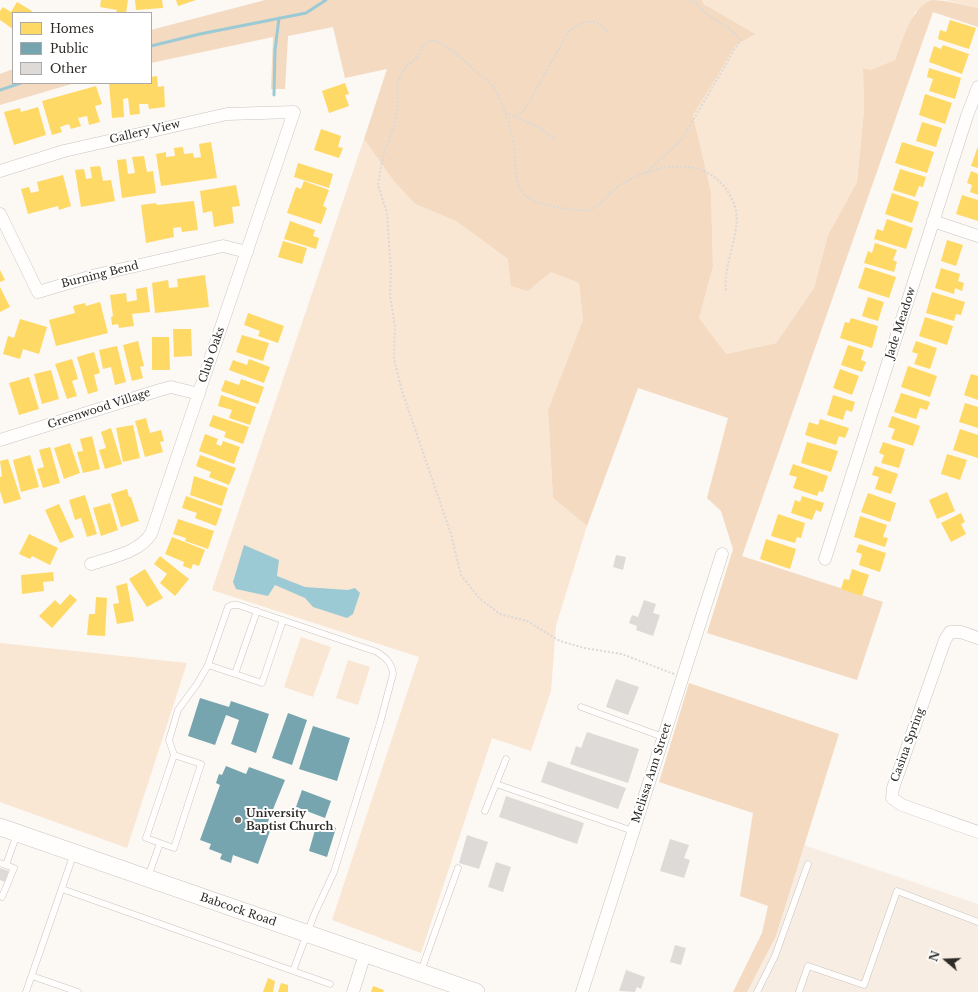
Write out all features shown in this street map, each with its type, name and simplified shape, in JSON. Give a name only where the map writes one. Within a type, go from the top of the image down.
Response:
[{"type":"main road","name":"Babcock Road","points":[[0,827],[476,992]]},
{"type":"street","name":"Jade Meadow","points":[[825,559],[933,221],[978,87]]},
{"type":"street","name":"Gallery View","points":[[0,172],[64,151],[228,114],[294,112]]},
{"type":"street","name":"Club Oaks","points":[[91,564],[129,552],[141,545],[151,534],[294,112]]},
{"type":"street","name":"Burning Bend","points":[[0,214],[38,292],[96,275],[223,246],[247,252]]},
{"type":"street","points":[[933,221],[978,236]]},
{"type":"street","name":"Greenwood Village","points":[[0,440],[160,390],[171,388],[199,394]]},
{"type":"street","name":"Melissa Ann Street","points":[[582,992],[722,554]]},
{"type":"street","name":"Casina Spring","points":[[978,638],[961,632],[950,632],[945,640],[893,788],[892,798],[902,805],[978,832]]},
{"type":"street","points":[[353,992],[365,954]]},
{"type":"lane","points":[[174,755],[201,764],[174,848],[146,838],[174,755],[169,740],[178,710],[208,666],[228,608],[232,605],[238,605],[377,652],[392,667],[393,674],[380,723],[334,872],[307,934],[293,971]]},
{"type":"lane","points":[[235,674],[257,612]]},
{"type":"lane","points":[[208,666],[262,683],[283,620]]},
{"type":"lane","points":[[581,707],[663,737]]},
{"type":"lane","points":[[485,811],[506,759]]},
{"type":"lane","points":[[496,784],[633,831]]},
{"type":"lane","points":[[0,896],[2,897],[14,868],[3,864],[18,834]]},
{"type":"lane","points":[[147,878],[160,843]]},
{"type":"lane","points":[[26,992],[74,853]]},
{"type":"lane","points":[[757,992],[776,956],[808,864]]},
{"type":"lane","points":[[420,973],[458,868]]},
{"type":"lane","points":[[62,889],[330,984]]},
{"type":"lane","points":[[799,992],[808,966],[864,985],[897,891],[978,922]]},
{"type":"lane","points":[[32,976],[78,992]]},
{"type":"path","points":[[645,174],[682,139],[740,40],[736,33],[706,13],[698,4],[689,0]]},
{"type":"path","points":[[516,117],[524,111],[569,31],[577,25],[587,22],[597,22],[604,26],[608,33]]},
{"type":"path","points":[[682,678],[622,654],[584,648],[560,641],[527,621],[500,614],[479,598],[461,575],[451,534],[402,391],[394,359],[395,326],[390,296],[391,272],[387,213],[378,185],[383,156],[394,125],[398,104],[398,84],[404,68],[415,59],[424,44],[434,40],[449,46],[493,86],[504,112],[514,146],[518,187],[528,198],[544,204],[587,210],[599,205],[616,188],[645,174],[669,166],[692,167],[710,172],[725,188],[734,204],[736,220],[724,279],[726,292]]},
{"type":"path","points":[[504,112],[540,128],[557,140]]},
{"type":"shaded area","points":[[265,0],[702,0],[705,5],[755,34],[736,45],[693,115],[711,192],[713,267],[699,318],[726,354],[776,343],[814,288],[828,235],[857,182],[864,110],[863,68],[870,70],[895,60],[908,26],[918,10],[924,4],[932,0],[937,0],[978,8],[978,27],[933,12],[742,556],[883,602],[857,680],[707,633],[733,549],[721,511],[707,498],[728,418],[638,388],[587,526],[553,498],[548,410],[583,320],[579,283],[551,272],[528,291],[511,286],[508,259],[456,221],[415,204],[393,180],[364,139],[387,69],[345,78],[333,27],[288,36],[285,89],[271,89],[273,37],[152,63],[152,30]]},
{"type":"shaded area","points":[[702,0],[932,0],[915,12],[895,60],[870,70],[863,68],[864,110],[857,182],[828,235],[814,288],[776,343],[725,354],[699,318],[713,267],[711,192],[693,114],[736,45]]},
{"type":"shaded area","points":[[945,0],[978,0],[978,8]]},
{"type":"shaded area","points":[[12,69],[12,84],[72,84],[0,105],[0,74]]},
{"type":"shaded area","points":[[364,139],[393,180],[415,204],[456,221],[508,259],[528,291],[551,272],[579,283],[583,320],[548,411],[553,498],[587,526],[556,625],[551,691],[531,751],[492,738],[421,953],[332,920],[419,657],[212,590]]},
{"type":"shaded area","points":[[301,637],[331,647],[313,697],[284,687]]},
{"type":"shaded area","points":[[0,643],[187,663],[127,848],[0,802]]},
{"type":"shaded area","points":[[348,660],[370,667],[358,705],[336,698]]},
{"type":"shaded area","points":[[689,683],[839,734],[776,936],[747,992],[733,992],[762,933],[768,906],[740,896],[753,813],[659,782]]},
{"type":"shaded area","points":[[804,845],[978,904],[978,992],[747,992],[776,936]]},
{"type":"water","points":[[244,545],[279,560],[277,576],[305,587],[348,590],[355,588],[360,593],[353,614],[347,618],[313,607],[305,598],[275,585],[268,596],[236,589],[233,582]]},
{"type":"building: Homes","points":[[101,0],[128,0],[126,12],[116,12],[117,10],[100,7]]},
{"type":"building: Homes","points":[[135,0],[162,0],[163,8],[136,10]]},
{"type":"building: Homes","points":[[176,0],[196,0],[178,6]]},
{"type":"building: Homes","points":[[17,2],[32,11],[12,12],[12,28],[0,20],[0,11],[3,7],[11,12]]},
{"type":"building: Homes","points":[[950,20],[976,28],[969,49],[938,39],[940,30],[946,32]]},
{"type":"building: Homes","points":[[943,45],[969,54],[962,74],[929,62],[934,46],[941,49]]},
{"type":"building: Homes","points":[[929,68],[961,78],[955,99],[929,91],[933,79],[927,77]]},
{"type":"building: Homes","points":[[157,76],[158,87],[164,86],[165,107],[149,109],[148,104],[139,104],[140,114],[130,115],[128,98],[123,99],[124,117],[112,118],[109,84],[152,84],[152,77]]},
{"type":"building: Homes","points":[[345,83],[349,94],[345,95],[349,106],[329,113],[322,91]]},
{"type":"building: Homes","points":[[96,86],[102,104],[95,106],[100,122],[89,125],[87,116],[78,118],[81,126],[71,129],[69,124],[60,127],[62,132],[52,135],[42,101]]},
{"type":"building: Homes","points":[[925,94],[952,103],[945,124],[919,115]]},
{"type":"building: Homes","points":[[38,107],[46,135],[14,145],[4,112],[20,108],[21,112]]},
{"type":"building: Homes","points":[[922,122],[942,128],[936,147],[916,141]]},
{"type":"building: Homes","points":[[321,129],[341,136],[338,147],[343,148],[339,158],[314,150]]},
{"type":"building: Homes","points":[[211,142],[217,178],[161,186],[156,154],[166,152],[166,157],[175,156],[174,148],[183,147],[184,154],[193,153],[194,158],[201,157],[199,144]]},
{"type":"building: Homes","points":[[902,142],[934,152],[927,173],[895,163]]},
{"type":"building: Homes","points":[[978,146],[978,168],[971,166]]},
{"type":"building: Homes","points":[[144,156],[147,172],[153,171],[156,193],[122,198],[117,160],[126,159],[128,174],[135,173],[132,157]]},
{"type":"building: Homes","points":[[298,163],[333,174],[329,188],[294,177]]},
{"type":"building: Homes","points":[[100,166],[103,181],[111,180],[115,201],[81,207],[75,170],[84,169],[86,179],[92,178],[90,167]]},
{"type":"building: Homes","points":[[900,169],[926,177],[923,187],[919,186],[915,197],[893,190]]},
{"type":"building: Homes","points":[[971,171],[978,174],[978,195],[970,192],[972,185],[967,183]]},
{"type":"building: Homes","points":[[63,175],[71,206],[59,210],[58,206],[28,214],[21,189],[29,187],[31,193],[39,191],[37,182]]},
{"type":"building: Homes","points":[[304,181],[329,190],[323,206],[327,208],[321,224],[287,213],[296,187],[301,189]]},
{"type":"building: Homes","points":[[236,185],[240,206],[232,207],[234,223],[214,227],[212,211],[203,213],[200,191]]},
{"type":"building: Homes","points":[[892,193],[919,202],[912,223],[885,214]]},
{"type":"building: Homes","points":[[962,195],[978,200],[978,221],[956,214]]},
{"type":"building: Homes","points":[[194,201],[198,230],[182,232],[181,227],[173,228],[174,237],[146,243],[141,205],[156,203],[157,205]]},
{"type":"building: Homes","points":[[887,219],[913,228],[906,249],[874,239],[877,229],[883,231]]},
{"type":"building: Homes","points":[[290,221],[315,230],[313,236],[319,238],[316,249],[284,239]]},
{"type":"building: Homes","points":[[947,240],[963,245],[956,266],[941,261]]},
{"type":"building: Homes","points":[[283,241],[307,248],[302,264],[278,257]]},
{"type":"building: Homes","points":[[875,243],[897,250],[893,260],[897,262],[894,272],[864,263],[868,251],[872,253]]},
{"type":"building: Homes","points":[[865,267],[896,277],[889,298],[858,288]]},
{"type":"building: Homes","points":[[941,268],[960,274],[958,281],[964,283],[962,291],[955,288],[954,294],[935,288]]},
{"type":"building: Homes","points":[[0,270],[5,280],[0,282]]},
{"type":"building: Homes","points":[[205,275],[209,307],[155,313],[152,283],[168,280],[169,288],[178,287],[177,279]]},
{"type":"building: Homes","points":[[0,287],[10,307],[0,312]]},
{"type":"building: Homes","points":[[147,287],[150,312],[132,314],[134,326],[119,328],[118,324],[112,325],[111,317],[113,316],[110,295],[126,293],[127,302],[137,300],[136,289]]},
{"type":"building: Homes","points":[[932,292],[965,302],[961,315],[956,314],[954,321],[926,313]]},
{"type":"building: Homes","points":[[868,297],[884,302],[878,321],[862,316]]},
{"type":"building: Homes","points":[[100,302],[108,333],[56,346],[49,320],[75,313],[73,306],[85,303],[86,306]]},
{"type":"building: Homes","points":[[248,313],[284,326],[278,343],[258,336],[260,331],[244,325]]},
{"type":"building: Homes","points":[[925,317],[953,326],[947,345],[919,336]]},
{"type":"building: Homes","points":[[851,318],[878,326],[872,348],[840,338],[845,322],[849,323]]},
{"type":"building: Homes","points":[[20,319],[47,327],[39,354],[23,349],[20,359],[3,354],[8,336],[14,338]]},
{"type":"building: Homes","points":[[173,329],[191,329],[192,356],[174,357]]},
{"type":"building: Homes","points":[[242,335],[269,343],[263,361],[236,352]]},
{"type":"building: Homes","points":[[152,337],[169,337],[170,370],[152,370]]},
{"type":"building: Homes","points":[[138,341],[144,366],[140,367],[143,378],[132,381],[123,345]]},
{"type":"building: Homes","points":[[916,341],[937,348],[930,369],[914,364],[918,354],[912,352]]},
{"type":"building: Homes","points":[[848,345],[864,350],[861,360],[866,362],[862,372],[841,365]]},
{"type":"building: Homes","points":[[117,346],[126,382],[115,385],[111,367],[103,369],[99,350]]},
{"type":"building: Homes","points":[[94,352],[100,373],[94,375],[98,391],[88,394],[77,357]]},
{"type":"building: Homes","points":[[72,359],[78,379],[72,381],[77,396],[67,399],[55,364]]},
{"type":"building: Homes","points":[[249,359],[270,367],[264,383],[229,370],[233,360],[247,365]]},
{"type":"building: Homes","points":[[908,366],[937,376],[930,397],[901,387]]},
{"type":"building: Homes","points":[[840,369],[859,376],[852,395],[833,388]]},
{"type":"building: Homes","points":[[51,370],[59,399],[42,404],[34,374]]},
{"type":"building: Homes","points":[[971,374],[978,376],[978,400],[964,395]]},
{"type":"building: Homes","points":[[29,377],[39,409],[19,415],[9,383]]},
{"type":"building: Homes","points":[[241,379],[264,387],[258,404],[221,391],[225,380],[239,385]]},
{"type":"building: Homes","points":[[901,393],[930,402],[927,410],[920,408],[916,419],[894,412]]},
{"type":"building: Homes","points":[[221,395],[256,407],[250,425],[229,418],[232,410],[218,406]]},
{"type":"building: Homes","points":[[833,395],[855,402],[852,412],[846,410],[843,420],[827,415]]},
{"type":"building: Homes","points":[[965,403],[978,407],[978,428],[959,422]]},
{"type":"building: Homes","points":[[213,415],[249,427],[243,444],[224,437],[226,432],[209,426]]},
{"type":"building: Homes","points":[[892,416],[920,426],[913,446],[891,439],[895,429],[888,427]]},
{"type":"building: Homes","points":[[146,418],[150,433],[161,430],[164,441],[160,442],[163,452],[145,457],[135,421]]},
{"type":"building: Homes","points":[[820,419],[849,428],[845,438],[839,436],[836,445],[805,435],[809,422],[818,425]]},
{"type":"building: Homes","points":[[133,425],[140,458],[123,462],[116,428]]},
{"type":"building: Homes","points":[[111,428],[122,464],[105,469],[99,450],[106,448],[101,432]]},
{"type":"building: Homes","points":[[960,429],[978,435],[978,458],[953,450]]},
{"type":"building: Homes","points":[[205,434],[218,439],[216,444],[221,446],[223,441],[240,447],[234,464],[199,451]]},
{"type":"building: Homes","points":[[92,436],[100,469],[83,473],[77,452],[83,451],[80,439]]},
{"type":"building: Homes","points":[[807,442],[838,451],[831,472],[801,463]]},
{"type":"building: Homes","points":[[883,442],[905,449],[899,468],[881,463],[884,455],[879,453]]},
{"type":"building: Homes","points":[[70,443],[80,473],[64,479],[54,448]]},
{"type":"building: Homes","points":[[50,447],[60,483],[43,488],[37,469],[44,467],[39,450]]},
{"type":"building: Homes","points":[[947,454],[967,460],[960,480],[941,474]]},
{"type":"building: Homes","points":[[30,455],[39,487],[21,492],[13,460]]},
{"type":"building: Homes","points":[[200,455],[236,468],[229,485],[209,477],[211,472],[196,466]]},
{"type":"building: Homes","points":[[8,459],[21,499],[4,504],[0,491],[0,477],[2,476],[0,461]]},
{"type":"building: Homes","points":[[793,464],[828,476],[823,492],[819,491],[817,496],[793,488],[797,477],[789,475]]},
{"type":"building: Homes","points":[[875,466],[898,474],[891,494],[875,489],[879,477],[872,475]]},
{"type":"building: Homes","points":[[194,476],[228,488],[222,506],[190,495]]},
{"type":"building: Homes","points":[[127,489],[139,521],[121,527],[111,494]]},
{"type":"building: Homes","points":[[947,492],[955,511],[937,519],[929,500]]},
{"type":"building: Homes","points":[[868,493],[896,503],[890,522],[861,512]]},
{"type":"building: Homes","points":[[85,495],[97,534],[87,537],[81,518],[75,520],[69,500]]},
{"type":"building: Homes","points":[[186,496],[222,509],[216,526],[195,518],[197,513],[182,508]]},
{"type":"building: Homes","points":[[802,496],[824,503],[821,512],[816,510],[812,520],[791,513],[795,500],[800,502]]},
{"type":"building: Homes","points":[[110,503],[118,530],[101,536],[93,508]]},
{"type":"building: Homes","points":[[59,504],[74,537],[60,543],[45,510]]},
{"type":"building: Homes","points":[[961,513],[965,522],[961,524],[966,534],[951,542],[941,523]]},
{"type":"building: Homes","points":[[778,514],[805,523],[801,538],[797,537],[795,543],[771,536]]},
{"type":"building: Homes","points":[[860,516],[887,525],[883,537],[888,538],[885,547],[854,537]]},
{"type":"building: Homes","points":[[178,519],[214,531],[208,549],[185,541],[186,538],[173,534]]},
{"type":"building: Homes","points":[[29,534],[58,548],[50,565],[32,556],[30,559],[19,554]]},
{"type":"building: Homes","points":[[172,537],[205,550],[199,566],[193,564],[191,569],[183,566],[184,562],[165,554]]},
{"type":"building: Homes","points":[[766,539],[796,549],[790,569],[760,559]]},
{"type":"building: Homes","points":[[859,544],[886,553],[880,572],[859,565],[862,554],[856,552]]},
{"type":"building: Homes","points":[[160,556],[189,579],[175,596],[160,583],[167,574],[154,564]]},
{"type":"building: Homes","points":[[145,569],[163,598],[147,607],[129,579]]},
{"type":"building: Homes","points":[[852,569],[869,575],[862,596],[841,589],[844,579],[849,580]]},
{"type":"building: Homes","points":[[53,572],[54,581],[43,582],[44,591],[22,594],[21,575]]},
{"type":"building: Homes","points":[[127,583],[134,621],[117,624],[113,604],[119,603],[116,586]]},
{"type":"building: Homes","points":[[70,594],[77,600],[52,628],[39,616],[55,600],[60,605]]},
{"type":"building: Homes","points":[[96,597],[107,598],[105,636],[87,635],[89,614],[95,614]]},
{"type":"building: Homes","points":[[268,978],[275,981],[273,992],[263,992]]},
{"type":"building: Homes","points":[[281,983],[288,985],[288,992],[278,992]]},
{"type":"building: Homes","points":[[373,986],[384,990],[383,992],[371,992]]},
{"type":"building: Public","points":[[200,698],[229,707],[231,701],[269,714],[256,753],[231,744],[239,720],[226,715],[215,745],[188,736]]},
{"type":"building: Public","points":[[288,713],[307,720],[292,765],[272,758]]},
{"type":"building: Public","points":[[313,726],[350,738],[337,781],[299,769]]},
{"type":"building: Public","name":"University Baptist Church","points":[[226,766],[246,774],[249,767],[285,780],[265,829],[270,831],[258,864],[233,855],[231,863],[220,859],[222,854],[209,849],[211,844],[200,840],[220,785],[216,783],[219,774],[222,775]]},
{"type":"building: Public","points":[[302,790],[331,801],[325,818],[296,807]]},
{"type":"building: Public","points":[[321,823],[336,828],[327,857],[309,851],[315,830],[318,831]]},
{"type":"building: Other","points":[[616,555],[626,557],[623,570],[613,567]]},
{"type":"building: Other","points":[[644,600],[656,604],[653,613],[660,615],[653,636],[636,630],[637,626],[629,623],[632,615],[638,617]]},
{"type":"building: Other","points":[[616,679],[639,687],[628,715],[606,707]]},
{"type":"building: Other","points":[[587,732],[639,749],[628,783],[570,764],[576,746],[581,748]]},
{"type":"building: Other","points":[[548,761],[626,788],[618,809],[541,782]]},
{"type":"building: Other","points":[[506,796],[584,823],[577,844],[499,817]]},
{"type":"building: Other","points":[[467,835],[488,842],[479,869],[459,863]]},
{"type":"building: Other","points":[[670,839],[689,845],[684,858],[690,860],[684,878],[660,871]]},
{"type":"building: Other","points":[[496,862],[511,867],[503,892],[488,887]]},
{"type":"building: Other","points":[[0,868],[9,871],[5,882],[0,880]]},
{"type":"building: Other","points":[[675,945],[686,948],[681,965],[670,962]]},
{"type":"building: Other","points":[[626,970],[645,977],[641,989],[637,987],[635,992],[619,991]]},
{"type":"waterway","points":[[152,46],[200,34],[306,13],[326,0]]},
{"type":"waterway","points":[[274,95],[275,50],[279,18]]},
{"type":"waterway","points":[[0,90],[18,84]]},
{"type":"place","name":"University Baptist Church","points":[[238,820]]}]
